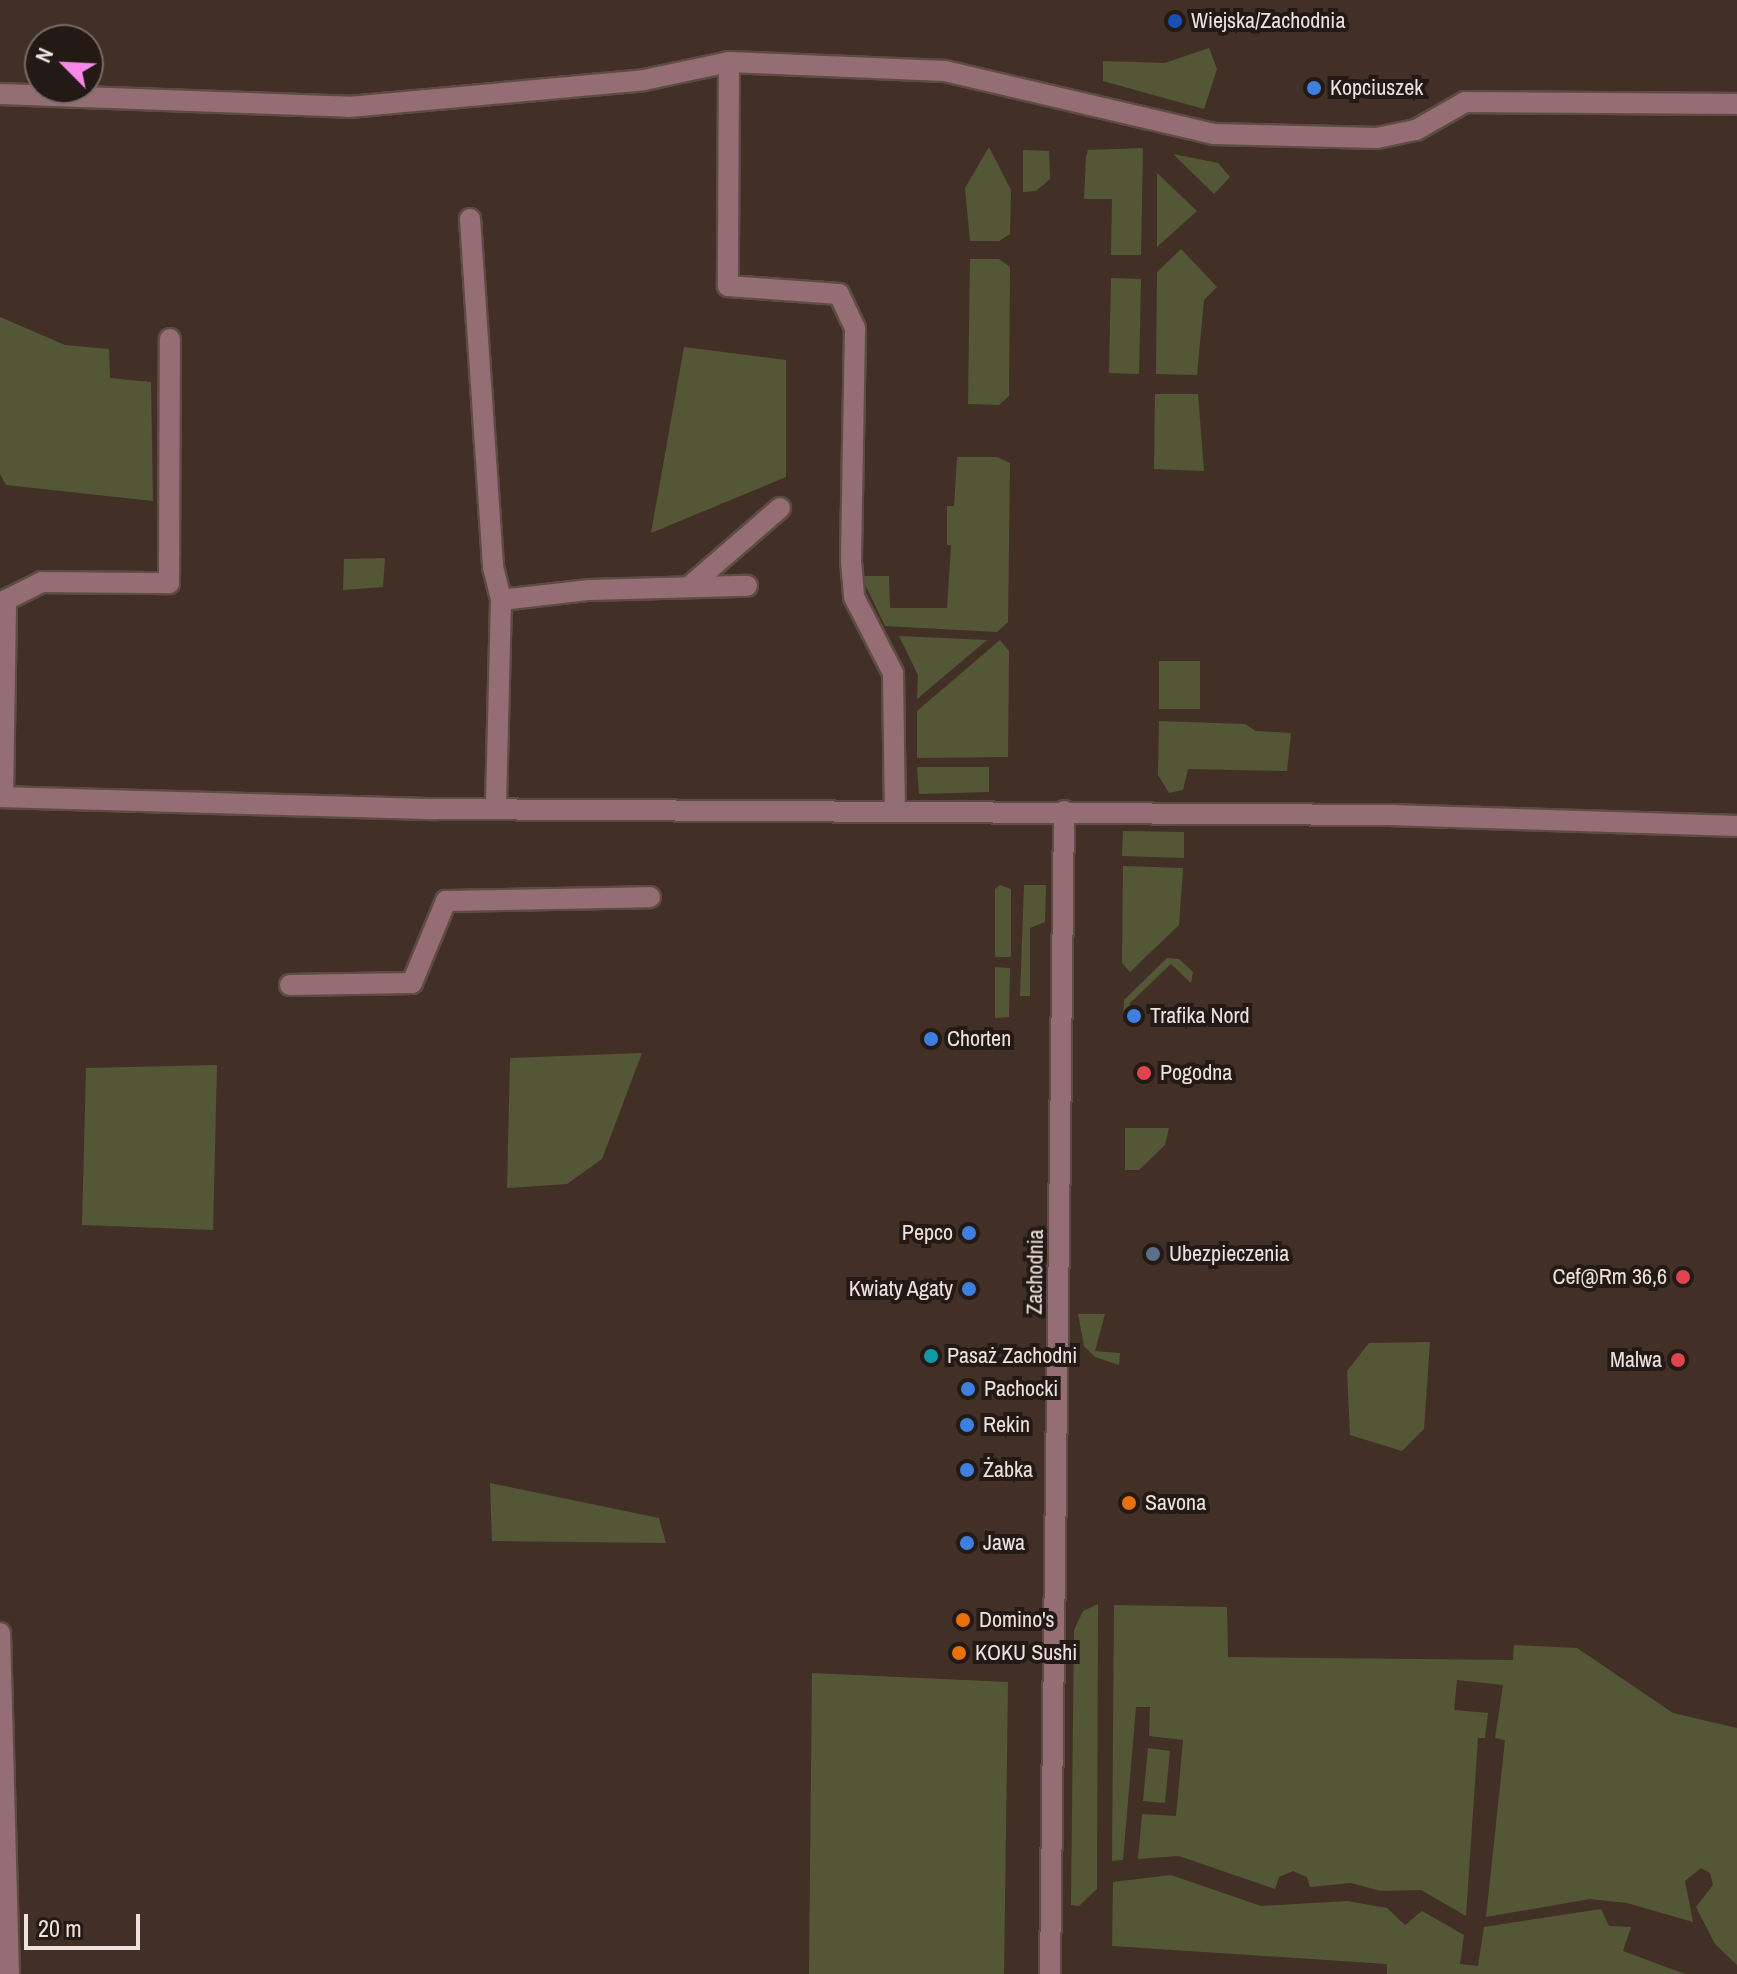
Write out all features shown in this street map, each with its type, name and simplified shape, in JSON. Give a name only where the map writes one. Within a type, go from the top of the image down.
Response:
[{"type":"street","points":[[729,62],[728,286],[839,294],[855,328],[851,561],[854,597],[893,673],[895,811]]},
{"type":"street","points":[[0,94],[349,107],[644,80],[729,62],[945,71],[1214,134],[1377,138],[1416,130],[1465,102],[1737,104]]},
{"type":"street","points":[[470,219],[493,567],[501,600],[496,809]]},
{"type":"street","points":[[170,339],[169,583],[42,582],[6,600],[2,797],[496,809],[1064,811],[1737,826]]},
{"type":"street","points":[[690,586],[780,508]]},
{"type":"street","points":[[501,600],[690,586],[747,586]]},
{"type":"street","name":"Zachodnia","points":[[1050,1974],[1064,811]]},
{"type":"street","points":[[290,985],[412,983],[446,901],[650,897]]},
{"type":"street","points":[[0,1633],[9,1974]]},
{"type":"green space","points":[[1209,48],[1217,69],[1204,109],[1103,81],[1103,61],[1165,63]]},
{"type":"green space","points":[[989,147],[1011,190],[1010,234],[999,241],[970,241],[965,188]]},
{"type":"green space","points":[[1143,148],[1141,255],[1111,255],[1112,199],[1084,199],[1086,156],[1088,150]]},
{"type":"green space","points":[[1023,150],[1049,151],[1050,179],[1036,191],[1023,192]]},
{"type":"green space","points":[[1173,154],[1218,163],[1230,177],[1214,194]]},
{"type":"green space","points":[[1157,173],[1197,211],[1157,247]]},
{"type":"green space","points":[[1181,249],[1217,287],[1204,300],[1197,375],[1156,374],[1157,272]]},
{"type":"green space","points":[[970,259],[999,259],[1010,267],[1009,396],[999,405],[968,404]]},
{"type":"green space","points":[[1111,278],[1141,279],[1139,374],[1109,373]]},
{"type":"green space","points":[[0,317],[65,345],[109,349],[110,378],[151,382],[153,501],[6,485],[0,474]]},
{"type":"green space","points":[[684,347],[786,360],[786,477],[651,533]]},
{"type":"green space","points":[[1155,394],[1198,394],[1204,471],[1154,469]]},
{"type":"green space","points":[[957,457],[997,457],[1010,463],[1008,622],[997,632],[885,626],[861,576],[889,576],[890,608],[947,608],[951,545],[947,545],[947,506],[954,506]]},
{"type":"green space","points":[[385,558],[383,587],[343,590],[344,559]]},
{"type":"green space","points":[[899,636],[987,640],[917,699],[918,675]]},
{"type":"green space","points":[[1000,640],[1009,651],[1008,757],[917,758],[917,711]]},
{"type":"green space","points":[[1159,661],[1200,661],[1200,709],[1159,709]]},
{"type":"green space","points":[[1159,721],[1245,724],[1256,731],[1291,733],[1287,771],[1188,769],[1183,790],[1169,793],[1158,775]]},
{"type":"green space","points":[[917,767],[989,767],[989,792],[919,794]]},
{"type":"green space","points":[[1123,831],[1184,832],[1184,858],[1122,856]]},
{"type":"green space","points":[[1123,866],[1183,868],[1179,925],[1130,972],[1122,963]]},
{"type":"green space","points":[[1000,885],[1011,889],[1011,957],[995,957],[995,889]]},
{"type":"green space","points":[[1024,885],[1046,885],[1045,922],[1030,928],[1030,996],[1020,996]]},
{"type":"green space","points":[[1167,958],[1179,959],[1193,972],[1191,983],[1171,964],[1130,1003],[1129,1019],[1123,1019],[1124,1000]]},
{"type":"green space","points":[[995,967],[1010,968],[1009,1017],[995,1018]]},
{"type":"green space","points":[[642,1053],[602,1159],[567,1184],[507,1188],[510,1058]]},
{"type":"green space","points":[[217,1065],[213,1230],[82,1225],[86,1068]]},
{"type":"green space","points":[[1125,1128],[1169,1128],[1165,1145],[1139,1170],[1125,1170]]},
{"type":"green space","points":[[1078,1314],[1105,1314],[1095,1351],[1120,1353],[1119,1365],[1095,1357],[1084,1346]]},
{"type":"green space","points":[[1430,1342],[1424,1429],[1402,1451],[1350,1435],[1347,1371],[1369,1343]]},
{"type":"green space","points":[[490,1483],[659,1518],[666,1543],[492,1541]]},
{"type":"green space","points":[[1098,1604],[1097,1889],[1079,1906],[1071,1905],[1074,1630],[1083,1611]]},
{"type":"green space","points":[[1114,1605],[1227,1607],[1228,1657],[1513,1660],[1514,1645],[1577,1648],[1673,1713],[1737,1728],[1737,1965],[1715,1944],[1696,1907],[1713,1885],[1710,1873],[1701,1868],[1685,1881],[1693,1922],[1627,1903],[1590,1899],[1486,1917],[1505,1740],[1495,1738],[1503,1685],[1457,1680],[1454,1710],[1488,1713],[1485,1738],[1478,1738],[1466,1916],[1421,1890],[1381,1891],[1351,1883],[1310,1887],[1307,1877],[1293,1871],[1279,1877],[1275,1889],[1179,1856],[1138,1859],[1142,1814],[1176,1816],[1183,1740],[1149,1736],[1150,1707],[1136,1707],[1123,1860],[1112,1861]]},
{"type":"green space","points":[[812,1673],[1008,1682],[1004,1974],[809,1974]]},
{"type":"green space","points":[[1148,1748],[1170,1751],[1165,1803],[1143,1801]]},
{"type":"green space","points":[[1171,1875],[1261,1906],[1347,1901],[1387,1908],[1405,1925],[1422,1911],[1464,1935],[1460,1964],[1478,1966],[1484,1927],[1601,1909],[1609,1926],[1631,1927],[1623,1951],[1685,1974],[1387,1974],[1387,1964],[1112,1946],[1113,1882]]},
{"type":"place","name":"Wiejska/Zachodnia","points":[[1175,21]]},
{"type":"place","name":"Kopciuszek","points":[[1314,88]]},
{"type":"place","name":"Trafika Nord","points":[[1134,1016]]},
{"type":"place","name":"Chorten","points":[[931,1039]]},
{"type":"place","name":"Pogodna","points":[[1144,1073]]},
{"type":"place","name":"Pepco","points":[[969,1233]]},
{"type":"place","name":"Ubezpieczenia","points":[[1153,1254]]},
{"type":"place","name":"Cef@Rm 36,6","points":[[1683,1277]]},
{"type":"place","name":"Kwiaty Agaty","points":[[969,1289]]},
{"type":"place","name":"Pasaż Zachodni","points":[[931,1356]]},
{"type":"place","name":"Malwa","points":[[1678,1360]]},
{"type":"place","name":"Pachocki","points":[[968,1389]]},
{"type":"place","name":"Rekin","points":[[967,1425]]},
{"type":"place","name":"Żabka","points":[[967,1470]]},
{"type":"place","name":"Savona","points":[[1129,1503]]},
{"type":"place","name":"Jawa","points":[[967,1543]]},
{"type":"place","name":"Domino's","points":[[963,1620]]},
{"type":"place","name":"KOKU Sushi","points":[[959,1653]]}]
